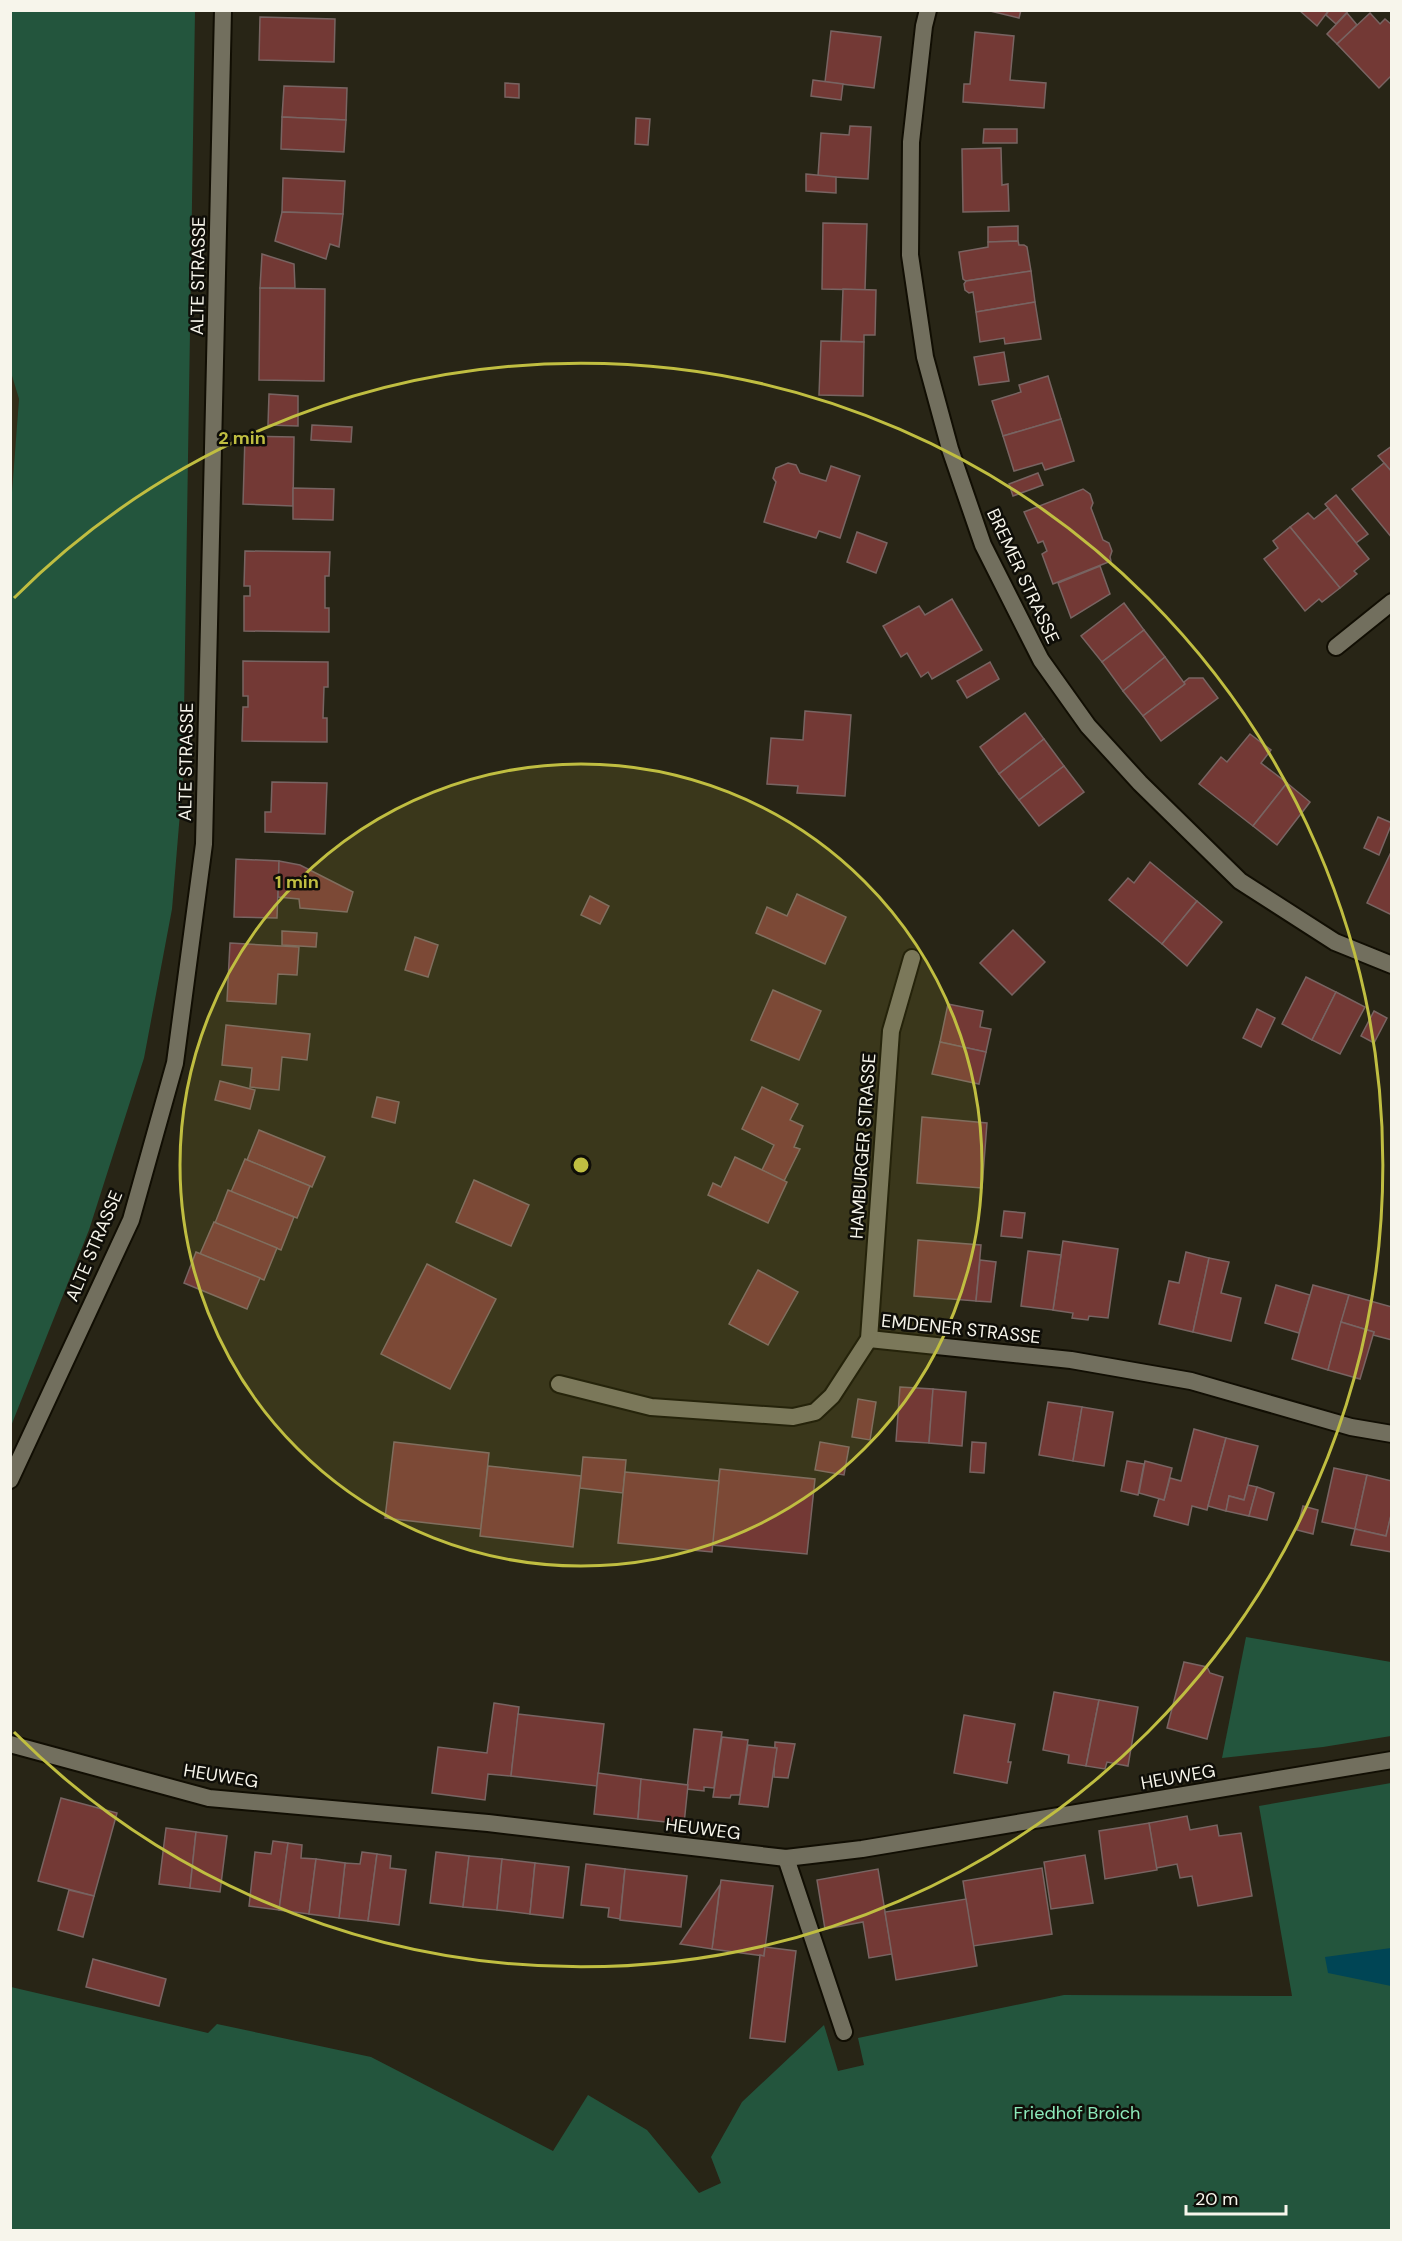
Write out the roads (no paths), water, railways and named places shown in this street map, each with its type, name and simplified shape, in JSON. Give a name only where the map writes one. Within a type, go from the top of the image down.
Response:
[{"type":"street","name":"ALTE STRASSE","points":[[10,1480],[131,1220],[175,1063],[204,844],[223,10]]},
{"type":"street","name":"BREMER STRASSE","points":[[928,10],[924,26],[911,142],[910,255],[924,357],[950,449],[983,545],[1041,660],[1088,726],[1140,783],[1240,881],[1335,942],[1392,965]]},
{"type":"street","points":[[1336,647],[1392,602]]},
{"type":"street","name":"HAMBURGER STRASSE","points":[[869,1339],[891,1031],[912,958]]},
{"type":"street","name":"EMDENER STRASSE","points":[[560,1384],[651,1407],[794,1418],[815,1412],[832,1396],[869,1339],[1071,1360],[1191,1381],[1351,1427],[1392,1434]]},
{"type":"street","name":"HEUWEG","points":[[10,1744],[209,1798],[488,1823],[786,1858],[862,1849],[1392,1760]]},
{"type":"street","points":[[786,1858],[844,2032]]},
{"type":"water","points":[[1391,1948],[1391,1986],[1328,1973],[1325,1957]]},
{"type":"park label","name":"Friedhof Broich","points":[[1077,2113]]}]
